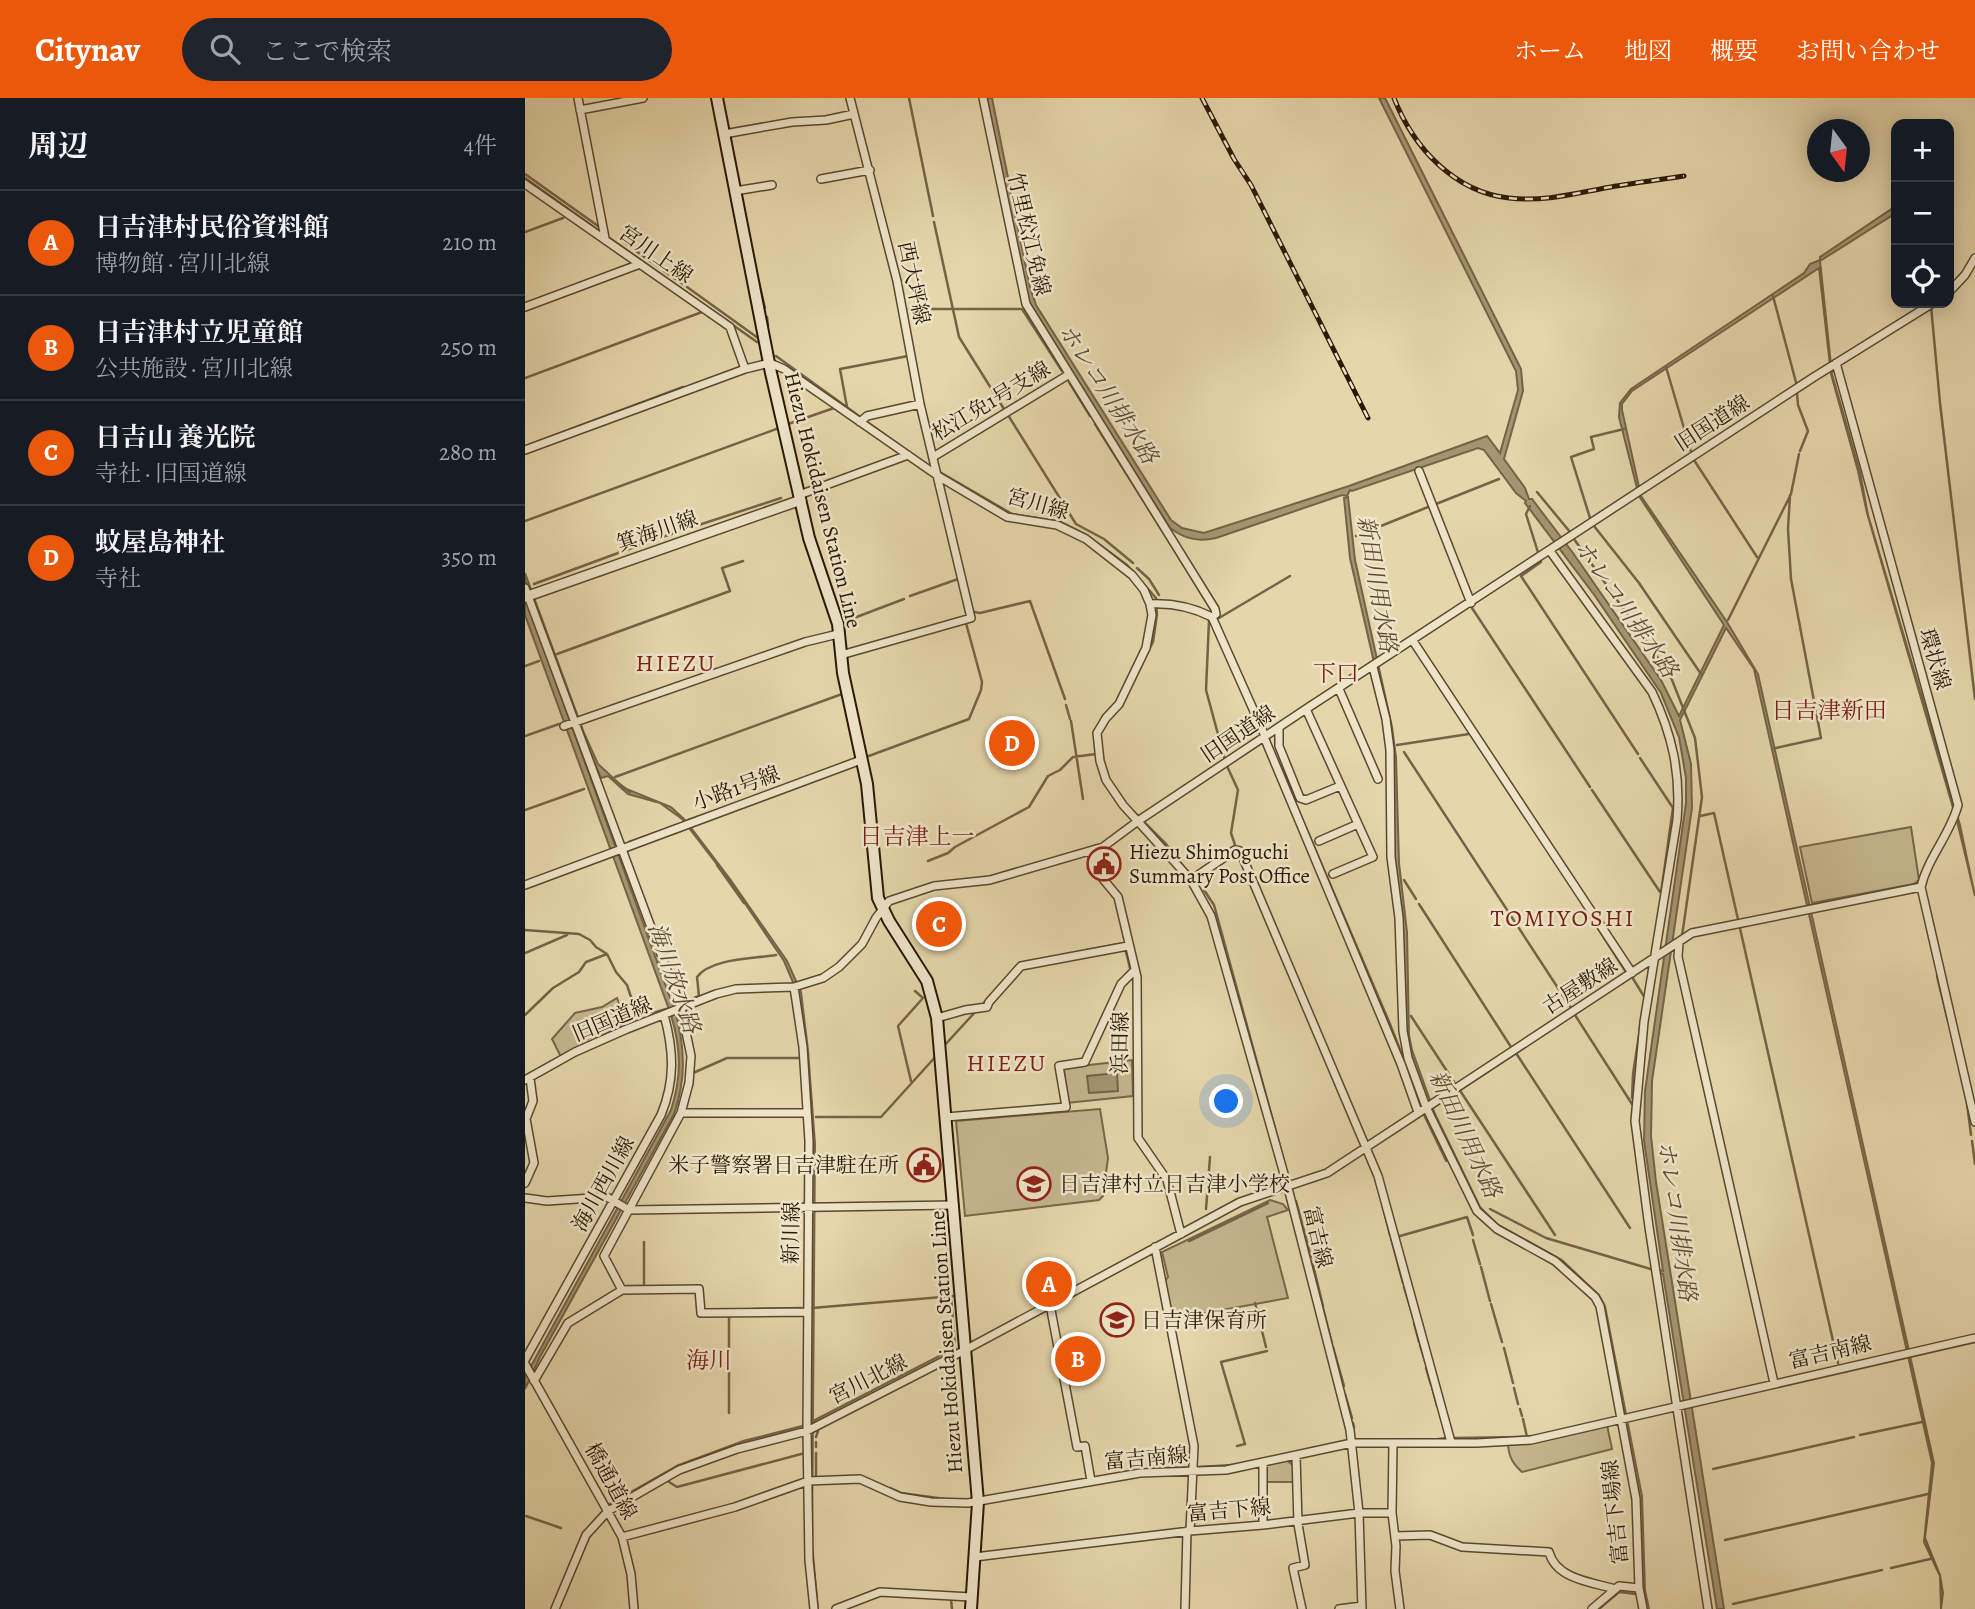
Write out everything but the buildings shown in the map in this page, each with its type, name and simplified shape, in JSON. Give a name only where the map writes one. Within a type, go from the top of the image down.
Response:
[{"type":"main road","name":"Hiezu Hokidaisen Station Line","points":[[717,98],[770,363],[809,538],[838,624],[841,655],[867,784],[878,898],[882,909],[927,981],[937,1018],[978,1502],[971,1603]]},
{"type":"street","points":[[578,98],[605,239]]},
{"type":"street","points":[[580,110],[643,98]]},
{"type":"street","name":"西大坪線","points":[[841,655],[971,618],[920,404],[897,281],[850,98]]},
{"type":"street","name":"竹里松江免線","points":[[983,98],[1026,304],[1215,609],[1216,614],[1212,617]]},
{"type":"street","points":[[724,134],[854,114]]},
{"type":"street","points":[[821,179],[870,170]]},
{"type":"street","name":"宮川上線","points":[[525,184],[730,327],[745,369]]},
{"type":"street","points":[[735,191],[772,185]]},
{"type":"street","points":[[1954,287],[1975,258]]},
{"type":"street","points":[[525,307],[641,264]]},
{"type":"street","name":"旧国道線","points":[[527,1079],[575,1052],[736,989],[795,987],[823,978],[839,967],[862,943],[889,901],[934,886],[990,880],[1103,847],[1306,709],[1836,363],[1925,308]]},
{"type":"street","points":[[525,450],[745,369],[770,363]]},
{"type":"street","name":"宮川線","points":[[770,363],[784,369],[938,476],[1007,517],[1057,525],[1086,539],[1132,575],[1144,590],[1150,604]]},
{"type":"street","name":"環状線","points":[[1836,363],[1958,805],[1954,820],[1925,868],[1921,887]]},
{"type":"street","name":"松江免1号支線","points":[[933,457],[1068,375]]},
{"type":"street","points":[[860,422],[867,416],[920,404]]},
{"type":"street","points":[[800,498],[908,455]]},
{"type":"street","points":[[1419,471],[1471,603]]},
{"type":"street","name":"箕海川線","points":[[526,593],[800,498]]},
{"type":"street","points":[[1552,549],[1652,692],[1664,716],[1678,781],[1678,811],[1640,1057],[1635,1121],[1641,1179],[1679,1407],[1708,1609]]},
{"type":"street","points":[[526,593],[622,850],[672,1012],[691,1056],[689,1083],[681,1113],[604,1256],[622,1290]]},
{"type":"street","points":[[1138,821],[1106,780],[1100,761],[1097,733],[1119,704],[1146,648],[1152,615],[1150,604],[1162,603],[1201,611],[1212,617],[1422,1110]]},
{"type":"street","points":[[564,726],[805,642],[838,634]]},
{"type":"street","points":[[1413,640],[1632,973]]},
{"type":"street","points":[[1373,667],[1386,719],[1389,750],[1391,857],[1399,918],[1403,1031],[1422,1110]]},
{"type":"street","points":[[1339,689],[1378,779]]},
{"type":"street","points":[[1306,709],[1373,858],[1333,874]]},
{"type":"street","points":[[1279,728],[1279,746],[1300,798],[1306,800],[1341,786]]},
{"type":"street","name":"小路1号線","points":[[525,885],[861,760]]},
{"type":"street","name":"富吉線","points":[[1138,821],[1191,880],[1210,916],[1288,1188],[1352,1443],[1359,1513],[1362,1608]]},
{"type":"street","points":[[1319,841],[1358,824]]},
{"type":"street","points":[[1191,880],[1235,850],[1240,851],[1378,1176],[1451,1442]]},
{"type":"street","name":"浜田線","points":[[1090,852],[1103,879],[1118,897],[1135,970],[1138,998],[1137,1132],[1140,1143],[1167,1180],[1181,1234]]},
{"type":"street","points":[[1921,887],[1975,1122]]},
{"type":"street","name":"古屋敷線","points":[[1288,1188],[1327,1173],[1692,933],[1921,887]]},
{"type":"street","points":[[1677,944],[1774,1383]]},
{"type":"street","points":[[937,1018],[987,1007],[1021,966],[1128,946]]},
{"type":"street","points":[[946,1117],[1066,1107],[1059,1066],[1085,1062],[1121,984],[1135,970]]},
{"type":"street","name":"新川線","points":[[795,987],[803,1047],[807,1113],[807,1431],[809,1560],[814,1609]]},
{"type":"street","name":"海川西川線","points":[[526,1360],[614,1202],[669,1096],[673,1076],[672,1012]]},
{"type":"street","points":[[525,1183],[534,1163],[526,1124],[533,1101],[527,1079]]},
{"type":"street","name":"富吉下場線","points":[[1422,1110],[1476,1211],[1497,1229],[1555,1261],[1595,1297],[1600,1306],[1636,1499],[1639,1588],[1619,1586],[1592,1609]]},
{"type":"street","points":[[681,1113],[807,1113]]},
{"type":"street","name":"宮川北線","points":[[555,1609],[586,1535],[608,1511],[679,1470],[737,1449],[807,1431],[965,1350],[1240,1202],[1288,1188]]},
{"type":"street","points":[[525,1198],[547,1201],[607,1197],[627,1210],[954,1205]]},
{"type":"street","points":[[1155,1247],[1194,1446],[1185,1609]]},
{"type":"street","points":[[534,1380],[568,1323],[622,1290],[699,1289],[701,1312],[808,1312]]},
{"type":"street","points":[[1050,1305],[1077,1447],[1085,1446],[1091,1481]]},
{"type":"street","name":"富吉南線","points":[[622,1537],[735,1507],[808,1481],[860,1479],[900,1497],[931,1502],[978,1502],[1140,1473],[1227,1470],[1352,1443],[1531,1440],[1975,1338]]},
{"type":"street","name":"橋通道線","points":[[526,1360],[534,1380],[622,1537],[631,1574],[634,1609]]},
{"type":"street","points":[[1393,1444],[1392,1513],[1400,1609]]},
{"type":"street","points":[[1296,1455],[1299,1520],[1305,1565],[1293,1568],[1301,1609]]},
{"type":"street","points":[[1263,1463],[1263,1525]]},
{"type":"street","name":"富吉下線","points":[[975,1558],[1189,1531],[1359,1513],[1392,1513]]},
{"type":"street","points":[[1395,1536],[1430,1535],[1462,1547],[1549,1552],[1552,1563],[1562,1571],[1581,1580],[1615,1589]]},
{"type":"street","points":[[1639,1588],[1643,1609]]},
{"type":"street","points":[[836,1609],[880,1592],[971,1603]]},
{"type":"street","points":[[1339,1609],[1362,1608]]},
{"type":"shaded area","points":[[986,98],[992,98],[1030,287],[1036,305],[1171,520],[1182,528],[1204,533],[1349,486],[1487,436],[1500,453],[1518,390],[1516,371],[1379,98],[1385,98],[1521,369],[1523,391],[1504,459],[1525,488],[1529,499],[1532,499],[1573,553],[1661,680],[1679,716],[1724,625],[1639,496],[1619,417],[1620,403],[1631,389],[1804,273],[1810,264],[1820,260],[1820,257],[1891,209],[1891,216],[1820,261],[1832,374],[1860,472],[1868,515],[1960,825],[1975,896],[1958,825],[1867,513],[1831,374],[1819,268],[1632,391],[1622,404],[1622,410],[1641,496],[1727,622],[1758,674],[1934,1463],[1925,1538],[1940,1575],[1943,1593],[1941,1609],[1940,1576],[1924,1542],[1932,1463],[1754,669],[1726,628],[1680,720],[1691,764],[1692,808],[1652,1081],[1651,1136],[1724,1609],[1717,1609],[1663,1274],[1652,1271],[1652,1268],[1663,1271],[1644,1141],[1645,1091],[1686,803],[1686,778],[1679,737],[1661,693],[1526,501],[1516,493],[1484,450],[1478,448],[1350,490],[1347,496],[1342,495],[1216,538],[1203,540],[1181,535],[1170,528],[1030,305],[1024,290]]},
{"type":"shaded area","points":[[1348,497],[1355,560],[1392,727],[1396,757],[1399,863],[1407,932],[1409,1035],[1412,1050],[1435,1114],[1480,1207],[1497,1224],[1562,1260],[1599,1295],[1605,1306],[1642,1496],[1645,1590],[1649,1609],[1646,1609],[1642,1591],[1639,1495],[1603,1307],[1564,1266],[1496,1226],[1480,1213],[1430,1109],[1409,1055],[1405,1035],[1403,932],[1395,862],[1393,758],[1350,558],[1344,498]]},
{"type":"shaded area","points":[[525,573],[598,764],[624,788],[671,807],[685,820],[730,879],[787,961],[801,992],[815,1144],[812,1544],[818,1609],[811,1556],[808,1082],[798,994],[784,961],[729,880],[682,819],[660,803],[628,794],[608,776],[601,778],[579,728],[525,580]]},
{"type":"shaded area","points":[[525,597],[676,1014],[683,1064],[681,1089],[674,1114],[525,1389],[525,1377],[671,1110],[679,1062],[671,1015],[525,615]]},
{"type":"shaded area","points":[[1269,741],[1389,1021],[1425,1113],[1448,1160],[1446,1161],[1423,1113],[1403,1059]]},
{"type":"shaded area","points":[[1911,827],[1919,880],[1914,884],[1812,903],[1800,847]]},
{"type":"shaded area","points":[[617,998],[627,1023],[561,1057],[552,1039],[575,1013],[602,1007]]},
{"type":"shaded area","points":[[1132,1060],[1133,1096],[1067,1103],[1064,1068]]},
{"type":"shaded area","points":[[1117,1073],[1118,1091],[1089,1093],[1087,1076]]},
{"type":"shaded area","points":[[1100,1109],[1108,1158],[1103,1196],[1099,1200],[965,1216],[956,1121]]},
{"type":"shaded area","points":[[1270,1200],[1283,1204],[1288,1210],[1267,1217],[1288,1298],[1172,1319],[1165,1281],[1168,1277],[1162,1252]]},
{"type":"shaded area","points":[[1607,1425],[1612,1449],[1522,1472],[1509,1453],[1508,1445],[1532,1443]]},
{"type":"shaded area","points":[[1286,1460],[1294,1466],[1296,1482],[1264,1482],[1265,1465]]},
{"type":"waterway","points":[[909,98],[933,216]]},
{"type":"waterway","points":[[525,174],[598,226]]},
{"type":"waterway","points":[[525,178],[602,233]]},
{"type":"waterway","points":[[525,232],[563,218]]},
{"type":"waterway","points":[[934,222],[959,337],[1004,409]]},
{"type":"waterway","points":[[608,237],[757,342]]},
{"type":"waterway","points":[[624,242],[639,253]]},
{"type":"waterway","points":[[643,256],[659,267]]},
{"type":"waterway","points":[[664,271],[683,284]]},
{"type":"waterway","points":[[525,303],[588,280]]},
{"type":"waterway","points":[[759,283],[765,308]]},
{"type":"waterway","points":[[687,287],[758,338]]},
{"type":"waterway","points":[[1773,296],[1797,386]]},
{"type":"waterway","points":[[1931,308],[1975,699]]},
{"type":"waterway","points":[[909,309],[1022,309],[1062,371]]},
{"type":"waterway","points":[[525,378],[702,312]]},
{"type":"waterway","points":[[767,317],[768,326]]},
{"type":"waterway","points":[[776,356],[906,450]]},
{"type":"waterway","points":[[847,407],[840,369],[908,356]]},
{"type":"waterway","points":[[1666,367],[1691,452]]},
{"type":"waterway","points":[[1069,382],[1090,416]]},
{"type":"waterway","points":[[525,446],[683,387]]},
{"type":"waterway","points":[[1797,393],[1798,405],[1808,431],[1800,451]]},
{"type":"waterway","points":[[788,424],[834,408]]},
{"type":"waterway","points":[[1008,415],[1076,524],[1104,539],[1133,563]]},
{"type":"waterway","points":[[1095,424],[1202,594]]},
{"type":"waterway","points":[[525,521],[779,428]]},
{"type":"waterway","points":[[1590,518],[1571,457],[1594,449],[1591,437],[1624,429]]},
{"type":"waterway","points":[[1728,620],[1791,494],[1799,454]]},
{"type":"waterway","points":[[1694,460],[1757,557]]},
{"type":"waterway","points":[[938,471],[1012,514],[1061,522],[1085,534],[1127,565],[1156,598],[1153,642],[1144,659]]},
{"type":"waterway","points":[[1436,504],[1499,479]]},
{"type":"waterway","points":[[1537,492],[1570,532]]},
{"type":"waterway","points":[[1776,748],[1821,738],[1791,579],[1788,529],[1790,495]]},
{"type":"waterway","points":[[534,584],[656,539],[781,498]]},
{"type":"waterway","points":[[1530,506],[1526,514],[1541,562],[1521,576],[1638,754]]},
{"type":"waterway","name":"新田川用水路","points":[[1356,536],[1428,507]]},
{"type":"waterway","name":"ホレコ川排水路","points":[[1594,526],[1639,583],[1701,674]]},
{"type":"waterway","name":"ホレコ川排水路","points":[[1574,539],[1670,675],[1695,738],[1702,797],[1682,936]]},
{"type":"waterway","points":[[557,654],[730,591],[722,568],[743,561]]},
{"type":"waterway","points":[[1137,568],[1149,579],[1159,595]]},
{"type":"waterway","points":[[1219,618],[1290,576]]},
{"type":"waterway","points":[[910,596],[958,579]]},
{"type":"waterway","points":[[846,621],[904,599]]},
{"type":"waterway","points":[[974,612],[980,613],[1030,601],[1065,699]]},
{"type":"waterway","points":[[1472,608],[1590,787]]},
{"type":"waterway","points":[[1209,621],[1206,690],[1225,760]]},
{"type":"waterway","points":[[866,757],[969,719],[982,682],[966,623]]},
{"type":"waterway","points":[[525,666],[539,661]]},
{"type":"waterway","points":[[615,777],[842,694]]},
{"type":"waterway","points":[[1066,705],[1070,719]]},
{"type":"waterway","points":[[1071,721],[1083,799]]},
{"type":"waterway","points":[[525,736],[559,724]]},
{"type":"waterway","points":[[1397,745],[1469,734]]},
{"type":"waterway","points":[[1404,752],[1571,1008]]},
{"type":"waterway","points":[[928,861],[948,853],[1029,807],[1048,776],[1060,770],[1073,757],[1096,754]]},
{"type":"waterway","points":[[1640,758],[1673,808],[1661,893]]},
{"type":"waterway","points":[[1227,766],[1238,790],[1231,833],[1236,848]]},
{"type":"waterway","points":[[618,783],[630,792]]},
{"type":"waterway","points":[[525,810],[584,789]]},
{"type":"waterway","points":[[1592,790],[1660,892]]},
{"type":"waterway","points":[[688,820],[734,804]]},
{"type":"waterway","points":[[1133,811],[1166,844],[1187,871]]},
{"type":"waterway","points":[[1700,816],[1714,813],[1838,1363]]},
{"type":"waterway","points":[[629,842],[679,824]]},
{"type":"waterway","points":[[717,865],[744,903]]},
{"type":"waterway","points":[[1404,880],[1416,899]]},
{"type":"waterway","points":[[1204,890],[1214,905],[1285,1165]]},
{"type":"waterway","points":[[1419,904],[1511,1047]]},
{"type":"waterway","points":[[1585,908],[1626,972]]},
{"type":"waterway","name":"海川放水路","points":[[525,930],[579,934],[590,940],[607,954],[616,972],[627,985],[632,1000],[649,1008],[653,1013],[666,1009]]},
{"type":"waterway","points":[[525,953],[567,935]]},
{"type":"waterway","points":[[1087,950],[1125,943]]},
{"type":"waterway","points":[[1125,948],[1130,968]]},
{"type":"waterway","points":[[525,1015],[553,988],[579,972],[586,962],[607,954]]},
{"type":"waterway","name":"海川放水路","points":[[687,1001],[699,996],[697,977],[712,966],[734,960],[776,955]]},
{"type":"waterway","points":[[1677,967],[1717,1145]]},
{"type":"waterway","points":[[981,1006],[1012,971]]},
{"type":"waterway","points":[[1937,976],[1948,1021]]},
{"type":"waterway","points":[[1632,977],[1645,998]]},
{"type":"waterway","points":[[911,1081],[898,1026],[923,998],[915,991]]},
{"type":"waterway","points":[[943,1047],[977,1010]]},
{"type":"waterway","points":[[1575,1015],[1632,1104]]},
{"type":"waterway","name":"新田川用水路","points":[[1411,1016],[1456,1085]]},
{"type":"waterway","points":[[1632,1098],[1641,1022]]},
{"type":"waterway","points":[[1516,1053],[1630,1228]]},
{"type":"waterway","points":[[816,1117],[881,1117],[937,1055]]},
{"type":"waterway","points":[[693,1073],[727,1058],[800,1058]]},
{"type":"waterway","name":"新田川用水路","points":[[1459,1089],[1555,1235]]},
{"type":"waterway","points":[[1967,1103],[1971,1135]]},
{"type":"waterway","points":[[1972,1141],[1975,1164]]},
{"type":"waterway","points":[[1206,1209],[1210,1157]]},
{"type":"waterway","points":[[1379,1191],[1390,1235]]},
{"type":"waterway","points":[[1296,1201],[1311,1257]]},
{"type":"waterway","points":[[1189,1241],[1268,1203]]},
{"type":"waterway","name":"新田川用水路","points":[[1490,1209],[1546,1238],[1654,1270]]},
{"type":"waterway","points":[[1400,1236],[1467,1217],[1473,1235]]},
{"type":"waterway","points":[[1391,1238],[1403,1283]]},
{"type":"waterway","points":[[1473,1240],[1480,1264]]},
{"type":"waterway","points":[[627,1286],[644,1286],[644,1242]]},
{"type":"waterway","points":[[1312,1261],[1323,1306]]},
{"type":"waterway","points":[[1481,1267],[1490,1301]]},
{"type":"waterway","points":[[1404,1287],[1414,1320]]},
{"type":"waterway","points":[[811,1422],[955,1348],[951,1296]]},
{"type":"waterway","points":[[812,1308],[954,1296]]},
{"type":"waterway","points":[[1255,1303],[1266,1347]]},
{"type":"waterway","points":[[1491,1304],[1502,1342]]},
{"type":"waterway","points":[[752,1309],[801,1308]]},
{"type":"waterway","points":[[1323,1308],[1332,1344]]},
{"type":"waterway","points":[[729,1316],[729,1413]]},
{"type":"waterway","points":[[1414,1323],[1419,1342]]},
{"type":"waterway","points":[[1420,1345],[1426,1364]]},
{"type":"waterway","points":[[1333,1347],[1344,1386]]},
{"type":"waterway","points":[[1504,1348],[1513,1383]]},
{"type":"waterway","points":[[1237,1446],[1245,1444],[1221,1362],[1267,1351]]},
{"type":"waterway","points":[[1426,1368],[1431,1385]]},
{"type":"waterway","points":[[1432,1387],[1437,1406]]},
{"type":"waterway","points":[[1514,1388],[1518,1404]]},
{"type":"waterway","points":[[1345,1394],[1352,1418]]},
{"type":"waterway","points":[[1520,1409],[1522,1416]]},
{"type":"waterway","points":[[1453,1438],[1527,1437],[1523,1419]]},
{"type":"waterway","points":[[1860,1435],[1922,1422]]},
{"type":"waterway","points":[[1353,1423],[1354,1427]]},
{"type":"waterway","points":[[610,1504],[677,1466],[744,1441],[803,1426]]},
{"type":"waterway","points":[[816,1437],[818,1431]]},
{"type":"waterway","points":[[1713,1469],[1854,1437]]},
{"type":"waterway","points":[[1431,1440],[1446,1438]]},
{"type":"waterway","points":[[816,1442],[816,1447]]},
{"type":"waterway","points":[[1308,1449],[1315,1447]]},
{"type":"waterway","points":[[669,1482],[677,1487],[805,1453]]},
{"type":"waterway","points":[[816,1453],[816,1477]]},
{"type":"waterway","points":[[1199,1467],[1233,1465]]},
{"type":"waterway","points":[[1166,1468],[1192,1467]]},
{"type":"waterway","points":[[890,1488],[901,1493],[945,1499]]},
{"type":"waterway","points":[[1725,1540],[1928,1494]]},
{"type":"waterway","points":[[526,1516],[561,1528]]},
{"type":"waterway","points":[[1891,1568],[1930,1559]]},
{"type":"waterway","points":[[1733,1604],[1882,1570]]},
{"type":"waterway","points":[[1599,1609],[1619,1592],[1636,1594]]},
{"type":"waterway","points":[[951,1599],[952,1609]]},
{"type":"railway","points":[[1202,98],[1251,185],[1368,418]]},
{"type":"railway","points":[[1394,98],[1424,150],[1453,177],[1489,194],[1521,199],[1545,198],[1684,176]]},
{"type":"place","name":"蚊屋島神社","points":[[1012,743]]},
{"type":"place","name":"Hiezu Shimoguchi Summary Post Office","points":[[1104,864]]},
{"type":"place","name":"日吉山 養光院","points":[[939,924]]},
{"type":"place","name":"米子警察署日吉津駐在所","points":[[924,1165]]},
{"type":"place","name":"日吉津村立日吉津小学校","points":[[1034,1184]]},
{"type":"place","name":"日吉津村民俗資料館","points":[[1049,1284]]},
{"type":"place","name":"日吉津保育所","points":[[1117,1320]]},
{"type":"place","name":"日吉津村立児童館","points":[[1078,1359]]},
{"type":"district","name":"HIEZU","points":[[676,663]]},
{"type":"district","name":"下口","points":[[1336,673]]},
{"type":"district","name":"日吉津新田","points":[[1829,710]]},
{"type":"district","name":"日吉津上一","points":[[917,836]]},
{"type":"district","name":"TOMIYOSHI","points":[[1563,918]]},
{"type":"district","name":"HIEZU","points":[[1007,1063]]},
{"type":"district","name":"海川","points":[[709,1360]]}]
